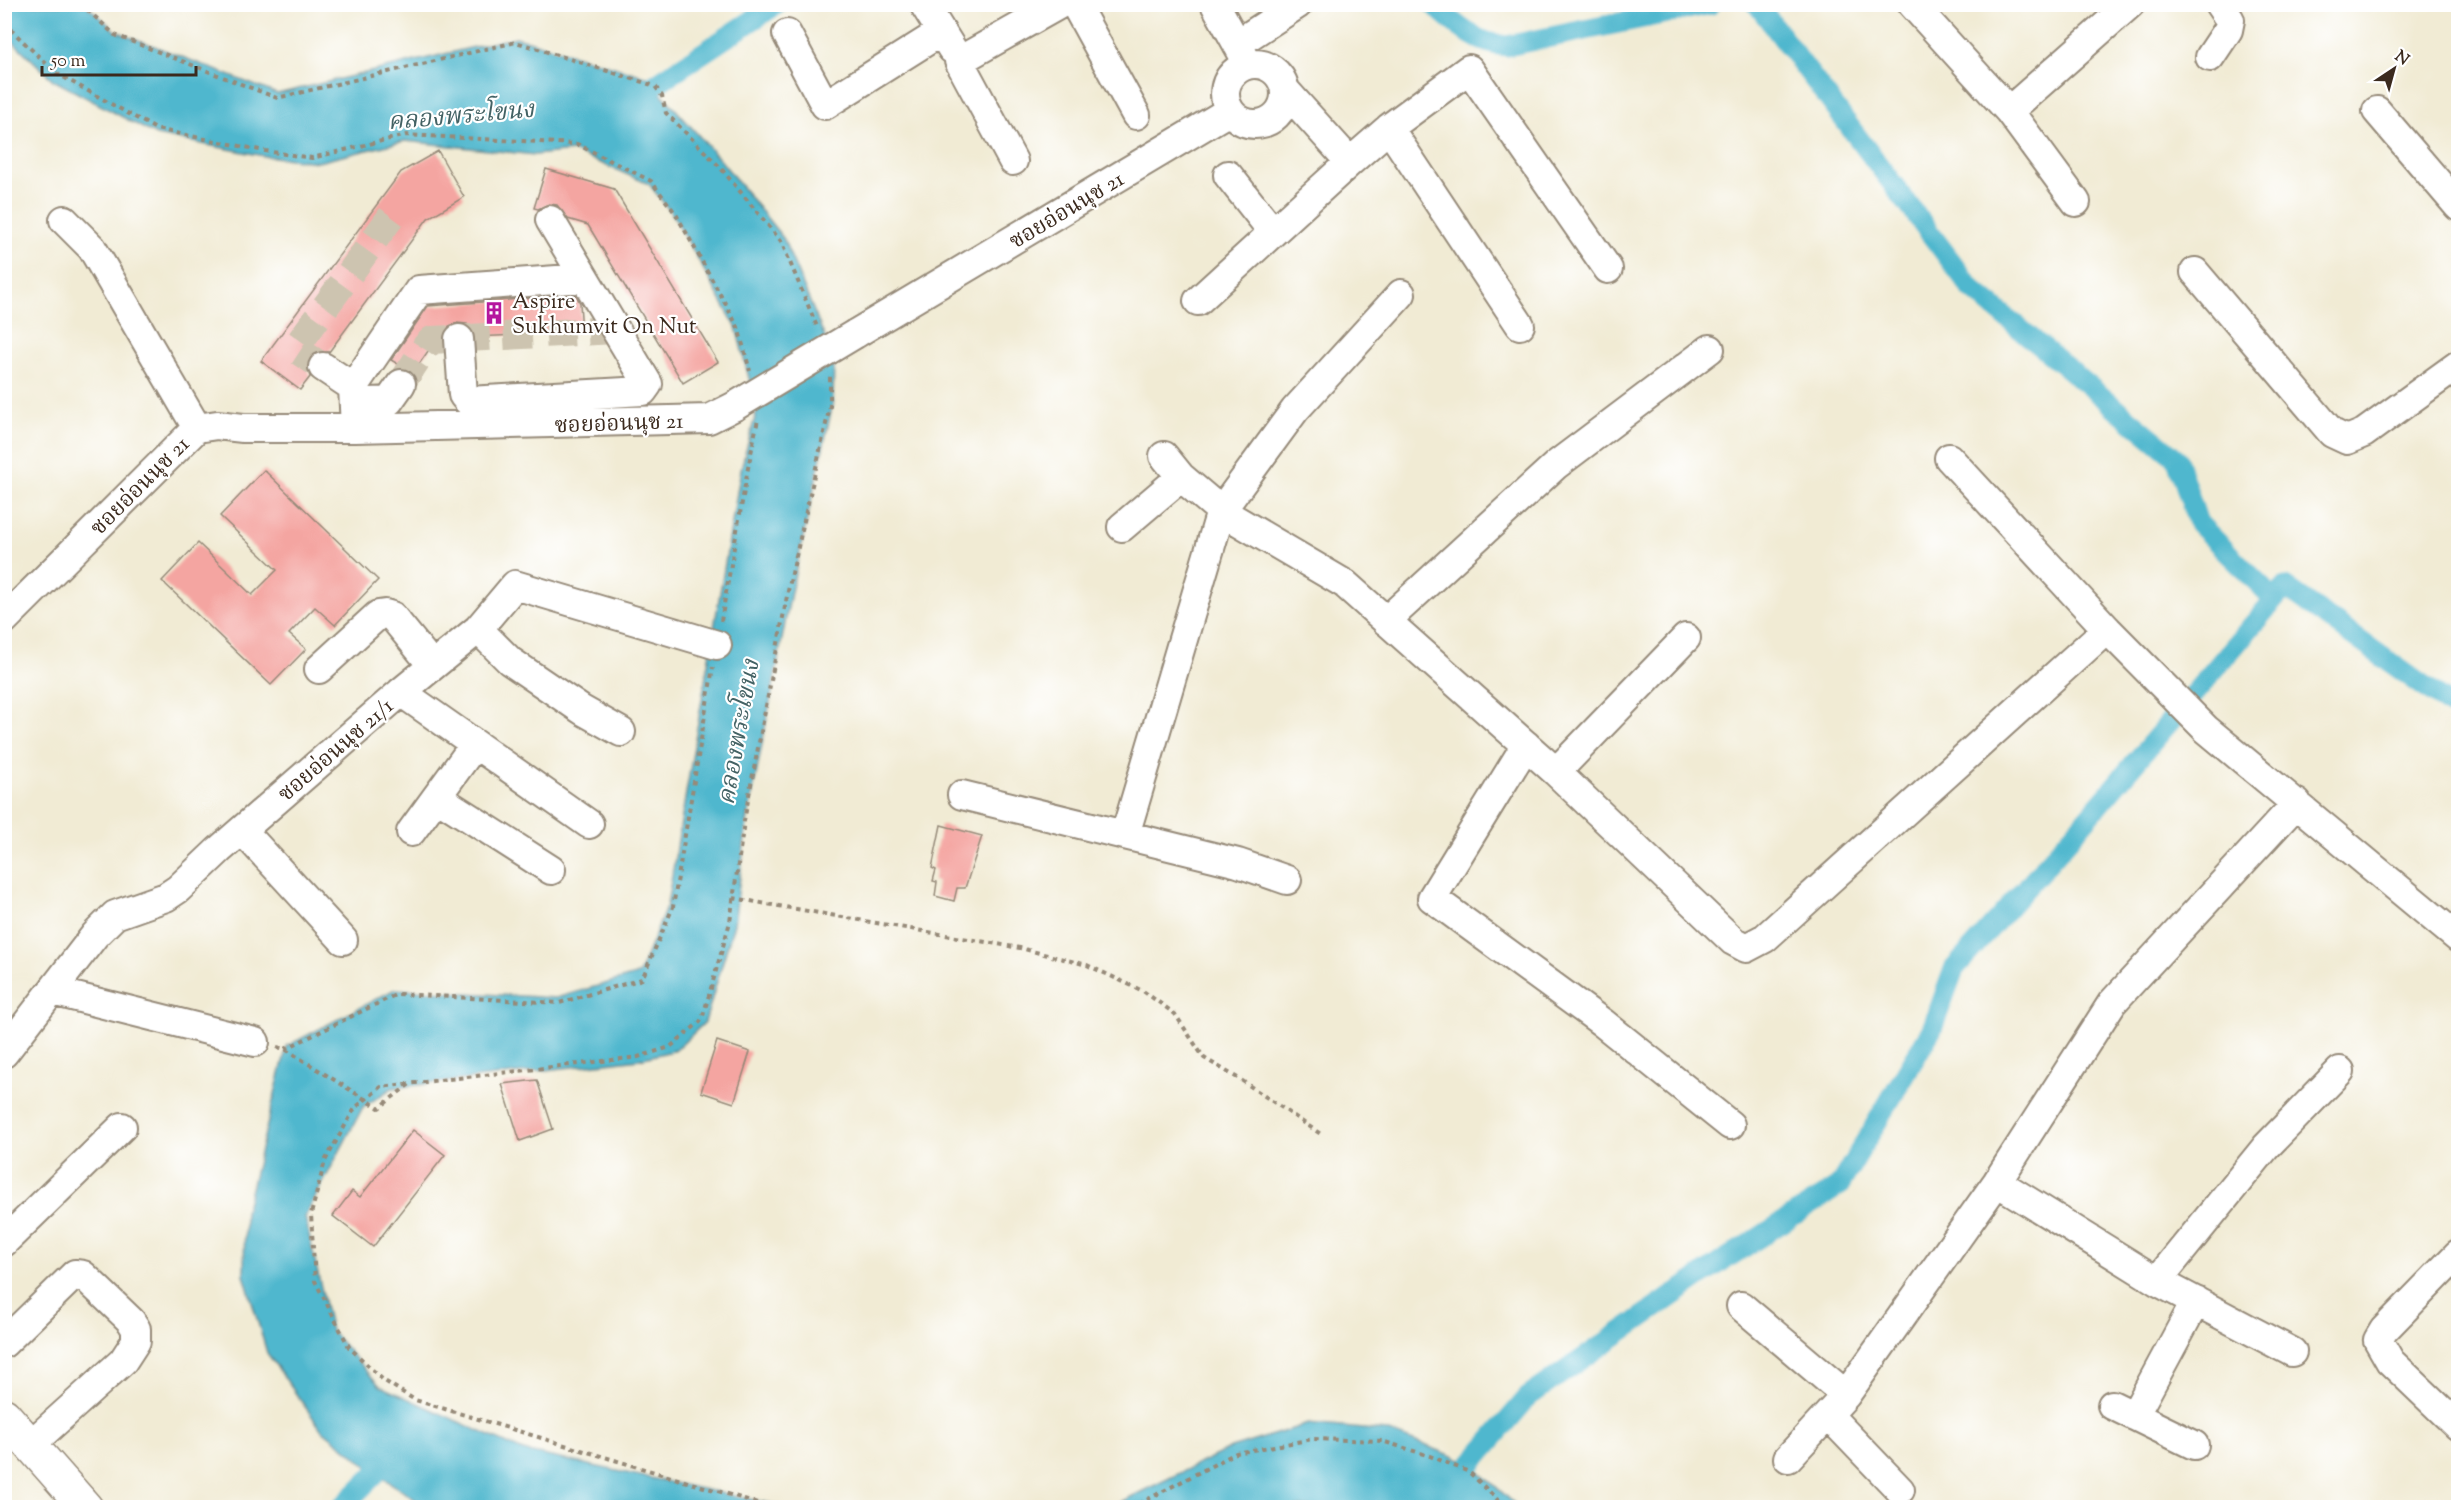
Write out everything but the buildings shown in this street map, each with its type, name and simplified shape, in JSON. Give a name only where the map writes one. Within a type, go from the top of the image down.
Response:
[{"type":"main road","points":[[4,1415],[17,1445],[60,1508]]},
{"type":"main road","points":[[17,1445],[86,1508]]},
{"type":"street","points":[[924,4],[959,61],[1013,161]]},
{"type":"street","points":[[959,61],[1060,4]]},
{"type":"street","points":[[1075,4],[1136,115]]},
{"type":"street","points":[[1215,4],[1243,54],[1276,72],[1286,90],[1350,162]]},
{"type":"street","points":[[1286,90],[1282,110],[1266,123],[1246,124],[1230,111],[1225,102],[1227,83],[1243,54],[1299,4]]},
{"type":"street","points":[[1912,4],[2009,111],[2076,202]]},
{"type":"street","points":[[2009,111],[2130,4]]},
{"type":"street","points":[[2210,57],[2228,30],[2230,20],[2219,4]]},
{"type":"street","points":[[787,34],[825,105],[941,32]]},
{"type":"street","points":[[1198,301],[1389,128],[1469,69],[1608,269]]},
{"type":"street","name":"ซอยอ่อนนุช 21","points":[[4,620],[197,428],[217,425],[243,428],[354,406],[709,419],[748,409],[855,334],[1230,111]]},
{"type":"street","points":[[2377,111],[2458,206]]},
{"type":"street","points":[[1389,128],[1520,325]]},
{"type":"street","points":[[1228,175],[1273,232]]},
{"type":"street","points":[[64,220],[92,248],[197,428]]},
{"type":"street","points":[[459,339],[463,395],[468,400],[644,390],[648,384],[549,220]]},
{"type":"street","points":[[2195,272],[2332,433],[2347,440],[2364,433],[2458,365]]},
{"type":"street","points":[[354,406],[419,290],[584,278]]},
{"type":"street","points":[[1125,835],[1221,511],[1295,410],[1401,294]]},
{"type":"street","points":[[1386,621],[1556,465],[1710,349]]},
{"type":"street","points":[[323,367],[354,406]]},
{"type":"street","points":[[354,406],[389,401],[401,384]]},
{"type":"street","points":[[1949,458],[2107,629],[2206,729],[2458,938]]},
{"type":"street","points":[[1122,527],[1173,467],[1221,511],[1345,584],[1556,772],[1733,942],[1742,947],[1750,947],[1765,938],[2107,629]]},
{"type":"street","name":"ซอยอ่อนนุช 21/1","points":[[4,1053],[95,936],[115,915],[166,897],[178,889],[242,830],[432,665],[478,628],[512,587],[517,585],[717,645]]},
{"type":"street","points":[[319,669],[378,615],[386,614],[392,616],[432,665]]},
{"type":"street","points":[[478,628],[510,661],[582,710],[621,732]]},
{"type":"street","points":[[1556,772],[1686,638]]},
{"type":"street","points":[[401,692],[590,824]]},
{"type":"street","points":[[411,832],[475,744]]},
{"type":"street","points":[[1526,745],[1432,898],[1603,1023],[1730,1125]]},
{"type":"street","points":[[962,795],[1238,863],[1287,880]]},
{"type":"street","points":[[437,796],[551,870]]},
{"type":"street","points":[[1788,1458],[1837,1405],[1997,1182],[2112,1003],[2296,803]]},
{"type":"street","points":[[242,830],[342,940]]},
{"type":"street","points":[[52,991],[255,1042]]},
{"type":"street","points":[[2157,1281],[2266,1147],[2340,1071]]},
{"type":"street","points":[[4,1242],[122,1127]]},
{"type":"street","points":[[1997,1182],[2157,1281],[2292,1352]]},
{"type":"street","points":[[2458,1254],[2384,1330],[2378,1340],[2390,1361],[2458,1426]]},
{"type":"street","points":[[4,1343],[75,1274],[83,1275],[131,1321],[136,1329],[136,1341],[123,1361],[17,1445]]},
{"type":"street","points":[[2194,1445],[2123,1410],[2196,1301]]},
{"type":"street","points":[[1741,1306],[1837,1405],[1900,1490]]},
{"type":"path","points":[[4,23],[56,73],[156,129],[312,158],[406,135],[577,144],[651,181],[676,214],[738,327],[752,380]]},
{"type":"path","points":[[412,1083],[379,1108],[285,1049],[397,994],[559,1002],[642,979],[673,907],[748,468],[748,409]]},
{"type":"path","points":[[733,898],[1020,948],[1087,965],[1143,991],[1159,1002],[1175,1014],[1204,1058],[1241,1080],[1322,1136]]},
{"type":"path","points":[[1131,1508],[1236,1453],[1313,1438],[1382,1441],[1430,1456],[1468,1472],[1506,1508]]},
{"type":"water","name":"คลองพระโขนง","points":[[4,5],[86,5],[116,31],[277,94],[516,37],[647,77],[722,162],[783,238],[834,359],[833,403],[791,592],[747,823],[734,924],[705,1022],[676,1050],[640,1059],[392,1088],[363,1107],[305,1217],[331,1331],[380,1386],[523,1451],[787,1507],[426,1507],[376,1473],[321,1429],[267,1353],[244,1275],[245,1212],[287,1046],[395,989],[556,998],[639,974],[667,905],[741,469],[757,410],[736,327],[673,215],[649,184],[573,151],[535,155],[405,141],[318,162],[264,156],[156,135],[53,80],[5,34]]},
{"type":"water","points":[[1308,1424],[1387,1431],[1469,1462],[1518,1507],[1110,1507],[1231,1448]]},
{"type":"waterway","points":[[630,101],[777,4]]},
{"type":"waterway","points":[[1433,4],[1476,38],[1507,46],[1711,4]]},
{"type":"waterway","points":[[1757,4],[1972,289],[2177,459],[2198,523],[2274,599]]},
{"type":"waterway","points":[[1452,1486],[1528,1397],[1718,1264],[1839,1186],[1932,1029],[1954,969],[2079,828],[2285,587],[2458,711]]},
{"type":"waterway","points":[[341,1508],[376,1473],[393,1451]]},
{"type":"tunnel","points":[[323,367],[297,350],[296,347],[399,206]]},
{"type":"tunnel","points":[[401,384],[432,340],[615,330]]},
{"type":"place","name":"Aspire Sukhumvit On Nut","points":[[494,313]]}]
